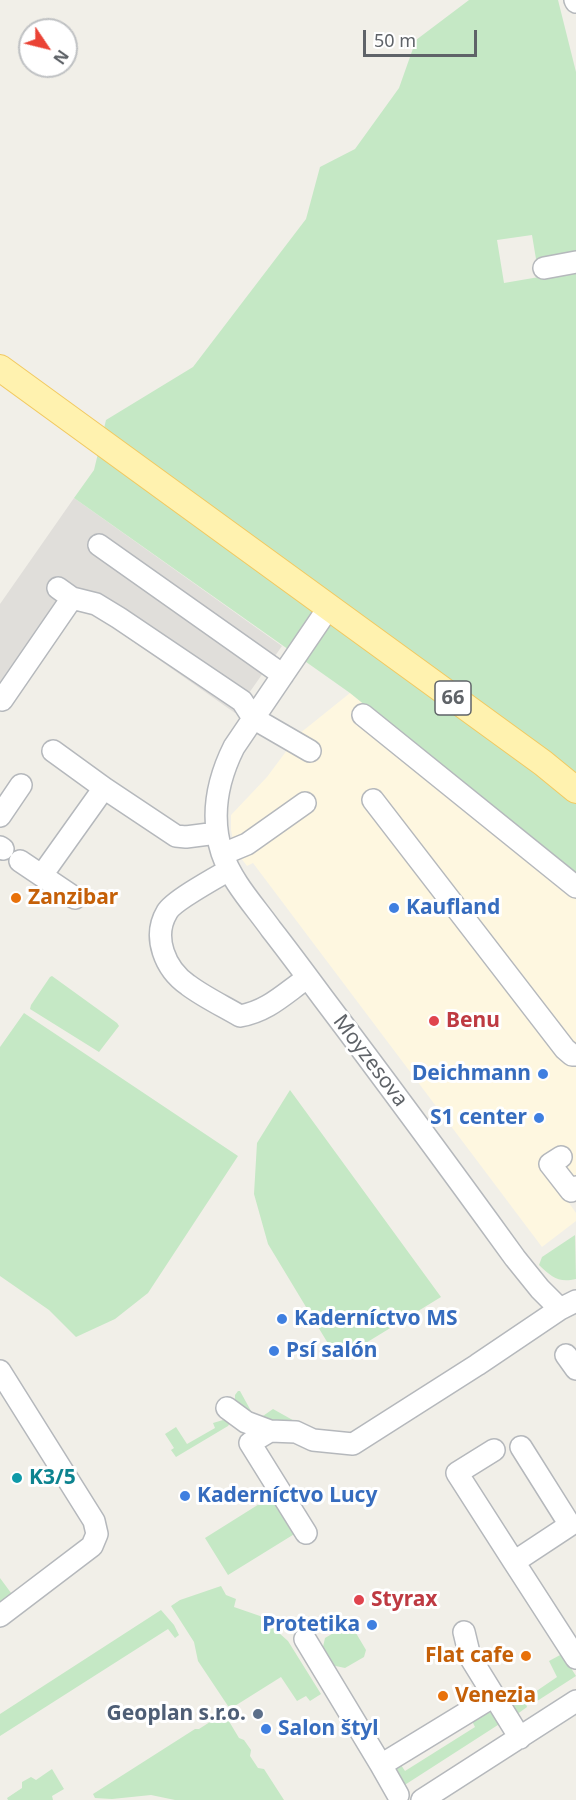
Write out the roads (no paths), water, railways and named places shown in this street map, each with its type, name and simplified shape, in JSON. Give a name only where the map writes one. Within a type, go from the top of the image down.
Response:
[{"type":"main road","name":"66","points":[[0,368],[500,734],[543,763],[576,790]]},
{"type":"street","points":[[544,268],[576,262]]},
{"type":"street","points":[[99,545],[283,675]]},
{"type":"street","points":[[2,700],[65,593],[96,604],[119,618],[242,701],[253,718],[310,751]]},
{"type":"street","name":"Moyzesova","points":[[227,1408],[246,1422],[270,1431],[296,1432],[314,1440],[353,1444],[568,1305],[540,1289],[516,1258],[238,885],[226,862],[217,833],[215,813],[216,797],[223,770],[234,747],[329,607]]},
{"type":"street","points":[[363,715],[576,887]]},
{"type":"street","points":[[53,751],[176,836],[217,833]]},
{"type":"street","points":[[0,816],[21,785]]},
{"type":"street","points":[[42,875],[104,788]]},
{"type":"street","points":[[373,800],[565,1049],[572,1055],[576,1055]]},
{"type":"street","points":[[305,803],[247,844],[226,862],[211,880],[168,910],[160,928],[162,949],[169,967],[187,985],[240,1016],[255,1013],[269,1006],[307,978]]},
{"type":"street","points":[[8,852],[75,898]]},
{"type":"street","points":[[561,1156],[550,1164],[571,1191],[576,1187]]},
{"type":"street","points":[[0,1371],[94,1521],[98,1534],[92,1546],[0,1616]]},
{"type":"street","points":[[270,1431],[250,1443],[306,1533]]},
{"type":"street","points":[[514,1562],[570,1525],[521,1447]]},
{"type":"street","points":[[494,1450],[457,1473],[576,1658]]},
{"type":"street","points":[[464,1632],[470,1657],[520,1738]]},
{"type":"street","points":[[305,1639],[398,1795]]},
{"type":"street","points":[[381,1765],[494,1696]]},
{"type":"street","points":[[422,1800],[444,1794],[520,1738],[576,1701]]},
{"type":"place","name":"Zanzibar","points":[[16,898]]},
{"type":"place","name":"Kaufland","points":[[394,908]]},
{"type":"place","name":"Benu","points":[[434,1021]]},
{"type":"place","name":"Deichmann","points":[[543,1074]]},
{"type":"place","name":"S1 center","points":[[539,1118]]},
{"type":"place","name":"Kaderníctvo MS","points":[[282,1319]]},
{"type":"place","name":"Psí salón","points":[[274,1351]]},
{"type":"place","name":"K3/5","points":[[17,1478]]},
{"type":"place","name":"Kaderníctvo Lucy","points":[[185,1496]]},
{"type":"place","name":"Styrax","points":[[359,1600]]},
{"type":"place","name":"Protetika","points":[[372,1625]]},
{"type":"place","name":"Flat cafe","points":[[526,1656]]},
{"type":"place","name":"Venezia","points":[[443,1696]]},
{"type":"place","name":"Geoplan s.r.o.","points":[[258,1714]]},
{"type":"place","name":"Salon štyl","points":[[266,1729]]}]
